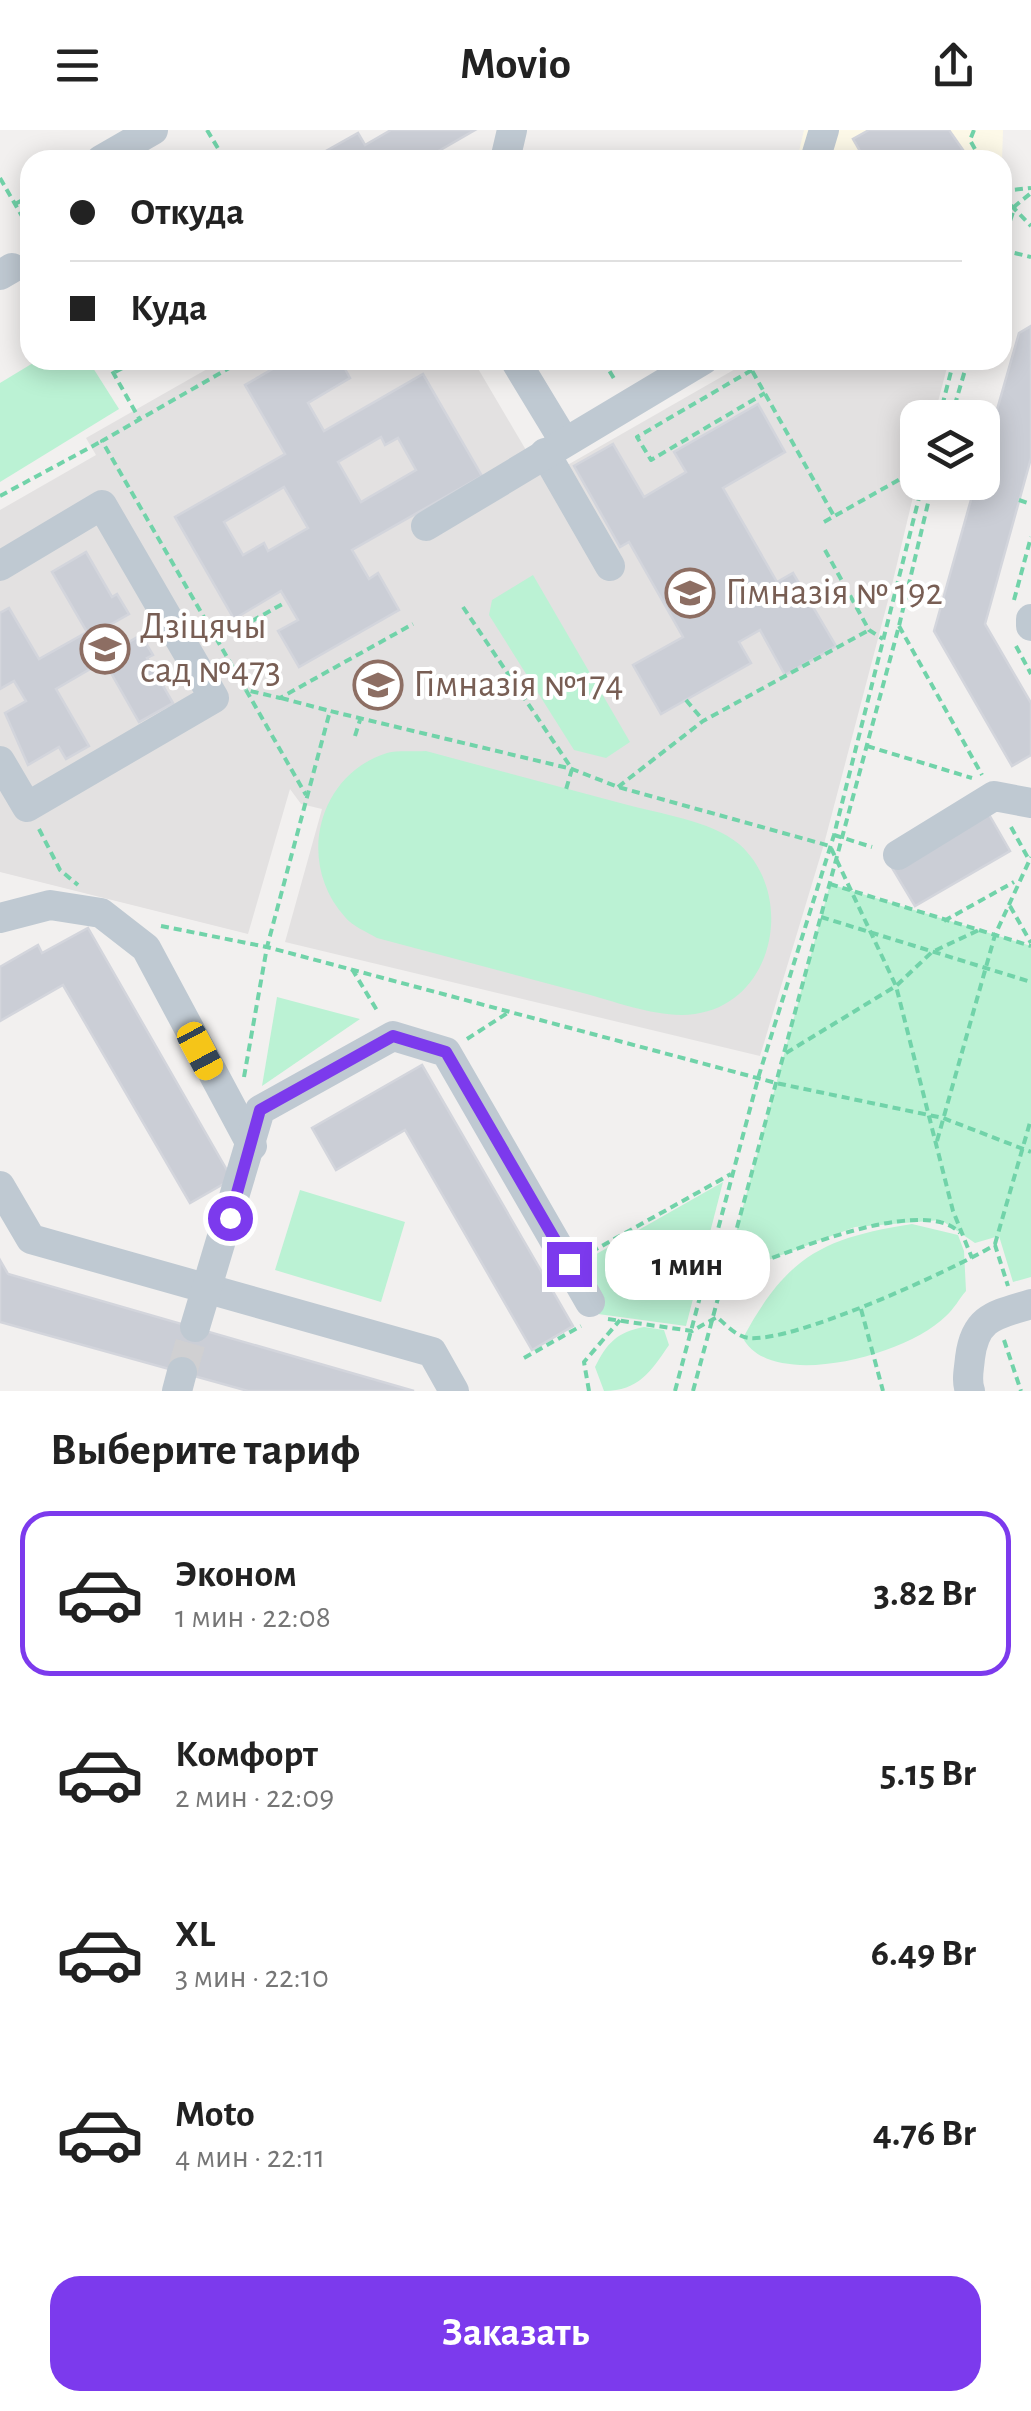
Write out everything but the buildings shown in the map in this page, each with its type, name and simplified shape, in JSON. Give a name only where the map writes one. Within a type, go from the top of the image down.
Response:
[{"type":"lane","points":[[119,150],[153,130]]},
{"type":"lane","points":[[520,370],[610,566]]},
{"type":"lane","points":[[426,526],[552,442],[685,370]]},
{"type":"lane","points":[[0,566],[102,506],[214,698],[27,807],[0,760]]},
{"type":"lane","points":[[898,855],[994,796],[1031,803]]},
{"type":"lane","points":[[0,918],[50,904],[101,914],[146,948],[244,1132]]},
{"type":"lane","points":[[196,1327],[244,1132],[260,1110],[393,1036],[446,1052],[590,1302]]},
{"type":"lane","points":[[0,1186],[31,1239],[432,1352],[454,1391]]},
{"type":"lane","points":[[970,1391],[972,1342],[978,1327],[1019,1295]]},
{"type":"path","points":[[0,178],[20,211]]},
{"type":"path","points":[[1012,215],[1015,206],[1031,191]]},
{"type":"path","points":[[16,204],[20,202]]},
{"type":"path","points":[[1012,203],[1031,226]]},
{"type":"path","points":[[111,370],[140,420]]},
{"type":"path","points":[[113,373],[118,370]]},
{"type":"path","points":[[0,496],[226,370]]},
{"type":"path","points":[[765,393],[651,460],[638,438],[752,370],[765,393],[834,516]]},
{"type":"path","points":[[944,400],[951,370]]},
{"type":"path","points":[[957,400],[965,370]]},
{"type":"path","points":[[102,440],[307,798]]},
{"type":"path","points":[[824,522],[900,480]]},
{"type":"path","points":[[675,1391],[759,1075],[834,835],[918,500]]},
{"type":"path","points":[[694,1391],[899,626],[929,500]]},
{"type":"path","points":[[1019,500],[1031,504]]},
{"type":"path","points":[[825,550],[870,630],[884,639]]},
{"type":"path","points":[[218,640],[286,602]]},
{"type":"path","points":[[463,607],[572,769]]},
{"type":"path","points":[[280,698],[413,624]]},
{"type":"path","points":[[867,746],[987,783],[899,626]]},
{"type":"path","points":[[618,787],[703,721],[870,630]]},
{"type":"path","points":[[246,690],[572,769],[618,787],[830,846]]},
{"type":"path","points":[[686,700],[703,721]]},
{"type":"path","points":[[244,1132],[267,947],[330,711]]},
{"type":"path","points":[[356,736],[360,720]]},
{"type":"path","points":[[565,793],[572,769]]},
{"type":"path","points":[[936,1141],[995,935],[1010,906],[1017,880],[1031,859],[994,796]]},
{"type":"path","points":[[27,807],[60,870],[76,878],[79,902],[101,914]]},
{"type":"path","points":[[834,835],[898,855]]},
{"type":"path","points":[[830,846],[896,986],[953,1210],[972,1258]]},
{"type":"path","points":[[944,921],[1017,880]]},
{"type":"path","points":[[830,884],[1031,944]]},
{"type":"path","points":[[1010,906],[1031,944]]},
{"type":"path","points":[[821,918],[1031,982]]},
{"type":"path","points":[[156,924],[267,947],[759,1075],[776,1083],[944,1118],[1031,1152]]},
{"type":"path","points":[[784,1054],[896,986],[932,952],[978,930]]},
{"type":"path","points":[[352,969],[393,1036]]},
{"type":"path","points":[[446,1052],[511,1011]]},
{"type":"path","points":[[1019,1295],[995,1245],[1031,1119]]},
{"type":"path","points":[[569,1264],[732,1174]]},
{"type":"path","points":[[951,1223],[953,1210]]},
{"type":"path","points":[[724,1277],[856,1227],[951,1223],[965,1238]]},
{"type":"path","points":[[716,1318],[744,1338],[771,1337],[860,1307],[995,1245]]},
{"type":"path","points":[[860,1307],[883,1391]]},
{"type":"path","points":[[524,1358],[595,1318],[692,1331],[716,1318]]},
{"type":"path","points":[[589,1391],[584,1362],[620,1320]]},
{"type":"path","points":[[1003,1339],[1021,1391]]},
{"type":"shaded area","points":[[804,130],[1003,130],[1002,150],[799,150]]},
{"type":"shaded area","points":[[205,370],[479,370],[543,479],[734,370],[946,370],[938,400],[900,400],[900,500],[912,500],[824,844],[760,1056],[285,942],[322,809],[301,804],[290,789],[248,934],[0,872],[0,510],[96,455],[86,438]]},
{"type":"green space","points":[[21,370],[94,370],[119,409],[0,482],[0,383]]},
{"type":"green space","points":[[533,575],[630,742],[606,758],[574,750],[489,615],[492,600]]},
{"type":"green space","points":[[426,751],[684,819],[727,836],[757,865],[767,890],[771,917],[768,944],[759,969],[744,990],[722,1006],[695,1014],[668,1014],[377,938],[356,926],[330,895],[321,872],[321,823],[330,800],[344,780],[363,764],[387,753]]},
{"type":"green space","points":[[830,884],[1031,946],[1031,1277],[1013,1282],[999,1236],[975,1243],[941,1220],[855,1227],[724,1277]]},
{"type":"green space","points":[[277,997],[360,1019],[262,1086]]},
{"type":"green space","points":[[723,1182],[686,1326],[598,1314],[577,1265]]},
{"type":"green space","points":[[300,1190],[405,1222],[381,1302],[275,1270]]},
{"type":"green space","points":[[912,1224],[958,1235],[964,1251],[966,1291],[949,1313],[927,1331],[871,1355],[808,1365],[780,1363],[758,1354],[743,1338],[775,1288],[811,1256],[854,1236]]},
{"type":"green space","points":[[644,1327],[664,1330],[669,1345],[650,1371],[635,1383],[604,1391],[595,1367],[604,1351],[620,1336]]},
{"type":"tunnel","points":[[182,1372],[195,1327]]},
{"type":"place","name":"Гімназія № 192","points":[[690,593]]},
{"type":"place","name":"Дзіцячы сад №473","points":[[105,649]]},
{"type":"place","name":"Гімназія №174","points":[[378,685]]},
{"type":"route","points":[[230,1218],[260,1110],[393,1036],[446,1052],[569,1264]]}]
